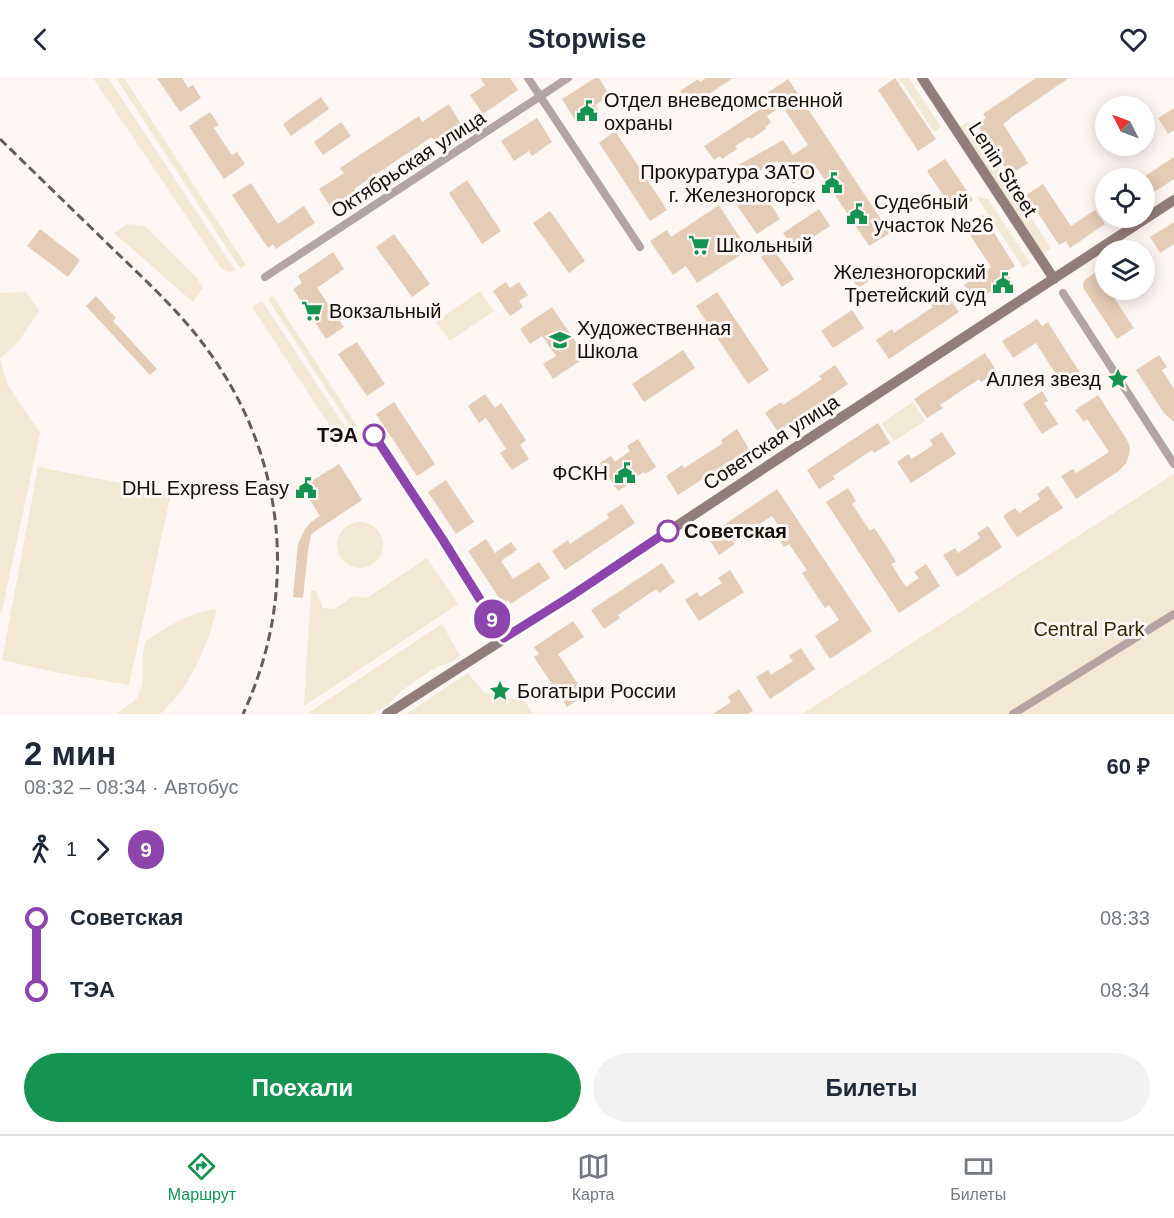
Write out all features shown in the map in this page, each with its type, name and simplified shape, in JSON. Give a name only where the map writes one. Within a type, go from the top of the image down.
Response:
[{"type":"main road","name":"Lenin Street","points":[[922,78],[1054,279]]},
{"type":"main road","name":"Советская улица","points":[[387,714],[571,596],[1174,200]]},
{"type":"street","points":[[528,78],[640,247]]},
{"type":"street","name":"Октябрьская улица","points":[[265,277],[568,78]]},
{"type":"street","points":[[1063,293],[1173,462]]},
{"type":"street","points":[[1013,714],[1174,614]]},
{"type":"green space","points":[[93,78],[108,78],[235,270],[229,272],[221,268]]},
{"type":"green space","points":[[116,78],[124,78],[246,265],[240,268]]},
{"type":"green space","points":[[899,78],[909,78],[941,127],[934,132]]},
{"type":"green space","points":[[968,122],[1051,248],[1041,255],[958,128]]},
{"type":"green space","points":[[977,197],[988,199],[1030,263],[1023,268]]},
{"type":"green space","points":[[127,224],[145,226],[197,278],[203,288],[193,302],[114,233]]},
{"type":"green space","points":[[480,291],[494,311],[450,341],[436,322]]},
{"type":"green space","points":[[26,292],[39,311],[19,341],[0,359],[0,293]]},
{"type":"green space","points":[[273,296],[357,426],[352,429],[268,299]]},
{"type":"green space","points":[[262,301],[351,436],[341,443],[252,307]]},
{"type":"green space","points":[[0,359],[7,384],[40,433],[0,613]]},
{"type":"green space","points":[[913,402],[925,421],[894,441],[882,423]]},
{"type":"green space","points":[[38,467],[171,493],[129,685],[2,660]]},
{"type":"green space","name":"Central Park","points":[[1174,474],[1174,714],[802,714]]},
{"type":"green space","points":[[360,522],[376,529],[383,545],[376,561],[360,568],[344,561],[337,545],[344,529]]},
{"type":"green space","points":[[427,558],[458,604],[304,706],[311,591],[316,591],[323,608],[334,609],[353,596],[367,598]]},
{"type":"green space","points":[[217,609],[196,666],[171,703],[160,714],[117,714],[134,701],[140,692],[146,641],[189,616]]},
{"type":"green space","points":[[442,624],[460,656],[427,673],[401,691],[389,704],[373,714],[307,714]]},
{"type":"green space","points":[[468,673],[484,693],[525,701],[533,714],[406,714]]},
{"type":"building","points":[[157,78],[182,78],[188,88],[193,85],[201,98],[180,112]]},
{"type":"building","points":[[480,78],[510,78],[518,90],[483,114],[470,95],[485,85]]},
{"type":"building","points":[[595,78],[599,78],[610,96],[595,105],[598,110],[577,123],[562,99]]},
{"type":"building","points":[[706,78],[733,78],[691,108],[680,91],[698,79],[700,82]]},
{"type":"building","points":[[895,78],[936,139],[918,151],[878,90]]},
{"type":"building","points":[[1036,78],[1069,78],[1003,124],[1028,163],[1010,175],[977,125],[986,118],[983,114]]},
{"type":"building","points":[[788,79],[890,233],[869,246],[817,168],[793,184],[777,161],[742,181],[735,167],[783,140],[793,155],[808,145],[782,106],[767,116],[771,122],[765,127],[766,129],[735,146],[737,149],[722,159],[720,156],[714,160],[704,146],[773,101],[767,93]]},
{"type":"building","points":[[321,97],[329,109],[291,136],[283,124]]},
{"type":"building","points":[[449,104],[461,124],[435,141],[432,137],[354,189],[357,192],[332,209],[319,189],[344,173],[340,168],[419,116],[422,122]]},
{"type":"building","points":[[1174,108],[1174,130],[1168,134],[1158,118]]},
{"type":"building","points":[[210,112],[219,125],[214,128],[232,155],[237,152],[245,164],[224,179],[189,126]]},
{"type":"building","points":[[537,118],[552,142],[532,156],[529,151],[514,161],[501,141]]},
{"type":"building","points":[[341,122],[351,136],[323,155],[314,142]]},
{"type":"building","points":[[615,131],[667,210],[650,221],[599,143]]},
{"type":"building","points":[[1174,157],[1174,179],[1155,192],[1155,170]]},
{"type":"building","points":[[945,159],[973,200],[955,213],[927,171]]},
{"type":"building","points":[[467,180],[501,231],[482,244],[449,193]]},
{"type":"building","points":[[251,183],[278,224],[304,206],[315,223],[276,249],[273,244],[268,248],[232,195]]},
{"type":"building","points":[[1043,184],[1071,226],[1095,210],[1095,228],[1099,228],[1070,248],[1066,241],[1059,245],[1026,195]]},
{"type":"building","points":[[760,188],[780,219],[757,234],[736,204]]},
{"type":"building","name":"Школьный","points":[[719,205],[748,250],[697,283],[686,266],[673,275],[650,241],[667,230],[671,237]]},
{"type":"building","points":[[819,209],[830,226],[794,250],[783,233]]},
{"type":"building","points":[[550,211],[585,261],[569,273],[533,223]]},
{"type":"building","points":[[983,215],[1015,266],[1006,272],[1011,278],[975,302],[964,285],[991,267],[965,227]]},
{"type":"building","points":[[1174,222],[1174,244],[1160,253],[1155,240],[1150,237]]},
{"type":"building","points":[[40,229],[80,260],[68,277],[27,246]]},
{"type":"building","points":[[394,234],[430,284],[412,297],[376,247]]},
{"type":"building","points":[[773,249],[794,279],[782,287],[761,257]]},
{"type":"building","points":[[333,252],[344,269],[317,288],[344,327],[326,339],[293,289],[302,283],[298,276]]},
{"type":"building","points":[[866,267],[872,279],[858,288],[851,276]]},
{"type":"building","points":[[1095,273],[1095,300],[1116,300],[1134,328],[1117,339],[1084,289],[1085,280]]},
{"type":"building","points":[[506,282],[510,288],[519,282],[528,295],[519,301],[523,307],[510,316],[493,291]]},
{"type":"building","points":[[717,292],[769,370],[748,384],[696,306]]},
{"type":"building","points":[[946,293],[959,312],[889,359],[876,340],[892,329],[894,333],[933,307],[930,303]]},
{"type":"building","points":[[96,296],[116,318],[113,321],[157,369],[150,375],[86,306]]},
{"type":"building","name":"Художественная Школа","points":[[552,307],[586,357],[553,379],[543,364],[556,356],[542,336],[530,344],[520,329]]},
{"type":"building","points":[[852,310],[864,328],[833,348],[821,331]]},
{"type":"building","points":[[1037,319],[1042,326],[1048,322],[1080,373],[1062,384],[1036,343],[1013,358],[1002,341]]},
{"type":"building","points":[[357,342],[385,384],[367,396],[338,354]]},
{"type":"building","points":[[683,350],[695,368],[644,402],[632,384]]},
{"type":"building","points":[[985,353],[997,372],[981,382],[979,379],[940,405],[943,408],[927,418],[914,399]]},
{"type":"building","points":[[1159,355],[1167,367],[1162,370],[1174,389],[1174,422],[1164,413],[1136,370]]},
{"type":"building","points":[[835,365],[848,384],[778,432],[765,413],[781,402],[783,405],[822,379],[819,376]]},
{"type":"building","points":[[1042,391],[1048,401],[1044,403],[1058,424],[1042,434],[1023,404]]},
{"type":"building","points":[[485,394],[495,408],[501,403],[526,440],[520,445],[529,459],[512,470],[500,453],[506,449],[486,418],[479,423],[468,406]]},
{"type":"building","points":[[1098,395],[1127,440],[1130,447],[1129,455],[1119,471],[1076,499],[1061,476],[1073,469],[1076,473],[1109,452],[1087,419],[1084,422],[1075,410]]},
{"type":"building","points":[[394,402],[435,464],[417,476],[376,414]]},
{"type":"building","points":[[878,423],[890,443],[874,453],[872,450],[833,476],[835,479],[819,489],[807,470]]},
{"type":"building","points":[[737,429],[749,449],[678,495],[666,476],[682,465],[684,468],[723,443],[721,440]]},
{"type":"building","points":[[942,432],[956,454],[911,483],[897,462],[908,454],[912,459],[933,445],[930,440]]},
{"type":"building","points":[[638,439],[656,467],[628,482],[629,484],[618,491],[600,463],[611,456],[615,462],[630,451],[627,446]]},
{"type":"building","points":[[339,464],[362,500],[311,535],[303,598],[293,597],[298,544],[305,529],[320,516],[302,487]]},
{"type":"building","points":[[446,480],[474,522],[456,534],[428,492]]},
{"type":"building","points":[[1048,486],[1063,508],[1017,537],[1003,516],[1015,508],[1019,513],[1040,499],[1037,494]]},
{"type":"building","points":[[848,488],[856,501],[852,504],[870,531],[874,528],[883,541],[896,562],[891,564],[906,587],[919,578],[914,572],[926,564],[940,586],[899,613],[826,502]]},
{"type":"building","points":[[777,489],[872,631],[830,659],[815,636],[839,620],[829,605],[825,608],[817,596],[802,573],[807,570],[789,544],[784,547],[776,534],[781,530],[772,516],[733,541],[735,544],[719,555],[707,536]]},
{"type":"building","points":[[622,504],[635,523],[565,570],[552,551],[568,540],[570,544],[609,518],[607,514]]},
{"type":"building","points":[[988,526],[1002,547],[957,577],[943,555],[955,548],[958,553],[980,538],[977,533]]},
{"type":"building","points":[[486,539],[495,553],[511,542],[517,550],[501,561],[513,579],[539,562],[550,578],[511,604],[508,600],[503,604],[468,551]]},
{"type":"building","points":[[662,563],[675,582],[659,593],[656,589],[618,615],[620,618],[604,629],[591,610]]},
{"type":"building","points":[[730,570],[744,592],[699,621],[685,600],[697,592],[700,597],[722,583],[718,578]]},
{"type":"building","points":[[573,621],[584,637],[558,654],[585,695],[567,707],[534,657],[539,654],[534,647]]},
{"type":"building","points":[[801,648],[815,669],[770,699],[756,677],[768,670],[771,675],[793,661],[789,656]]},
{"type":"building","points":[[739,689],[753,711],[748,714],[713,714],[731,702],[728,697]]},
{"type":"railway","points":[[0,139],[183,320],[204,345],[232,387],[253,431],[267,477],[276,524],[277,572],[272,620],[261,667],[243,714]]},
{"type":"bus line","name":"9","points":[[374,435],[504,638],[668,531]]},
{"type":"place","name":"Отдел вневедомственной охраны","points":[[587,111]]},
{"type":"place","name":"Прокуратура ЗАТО г. Железногорск","points":[[832,183]]},
{"type":"place","name":"Судебный участок №26","points":[[857,214]]},
{"type":"place","name":"Школьный","points":[[699,245]]},
{"type":"place","name":"Железногорский Третейский суд","points":[[1003,283]]},
{"type":"place","name":"Вокзальный","points":[[312,311]]},
{"type":"place","name":"Художественная Школа","points":[[560,340]]},
{"type":"place","name":"Аллея звезд","points":[[1118,379]]},
{"type":"place","name":"ТЭА","points":[[374,435]]},
{"type":"place","name":"ФСКН","points":[[625,473]]},
{"type":"place","name":"DHL Express Easy","points":[[306,488]]},
{"type":"place","name":"Советская","points":[[668,531]]},
{"type":"place","name":"Богатыри России","points":[[500,691]]}]
